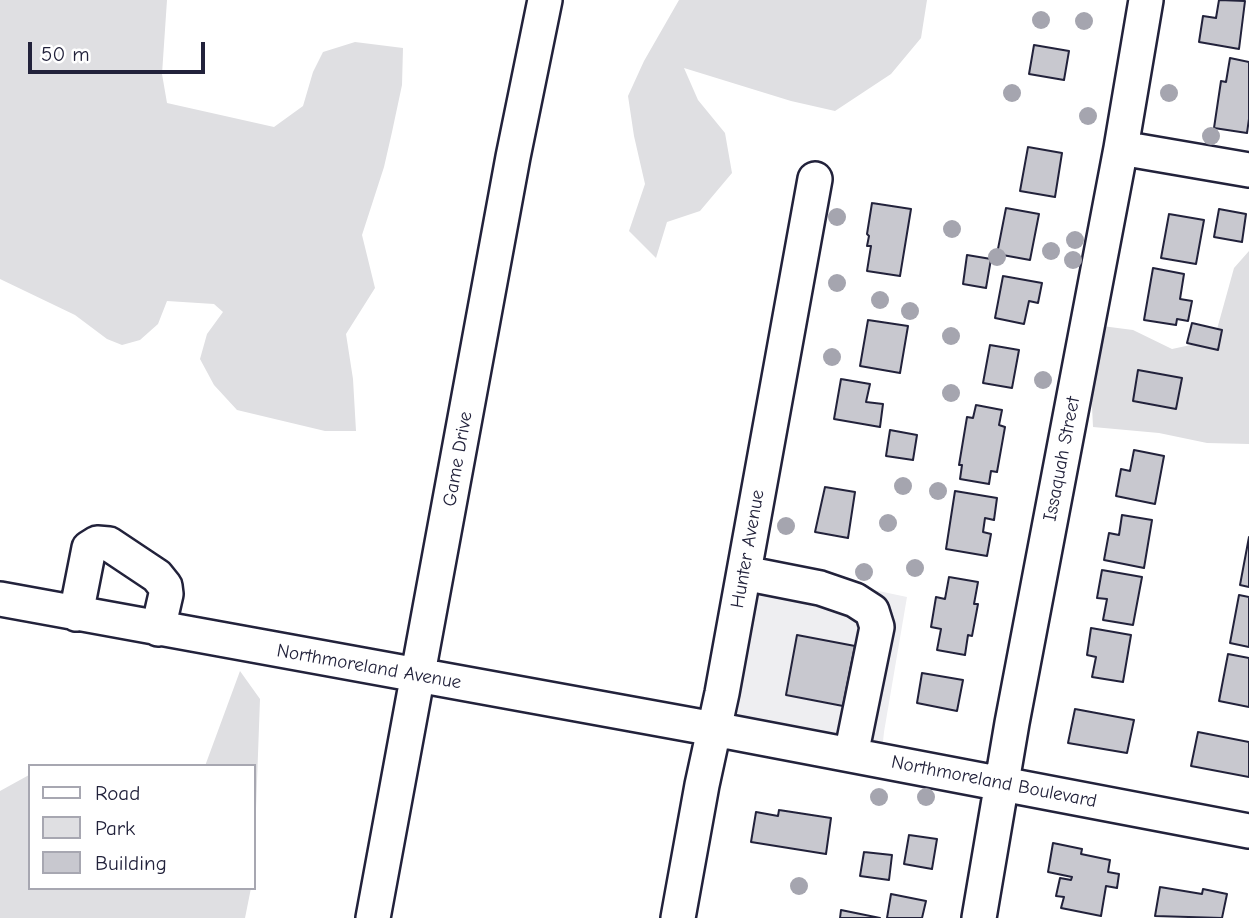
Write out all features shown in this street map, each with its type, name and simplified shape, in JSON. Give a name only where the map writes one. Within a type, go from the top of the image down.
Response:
[{"type":"street","name":"Game Drive","points":[[373,918],[510,171],[545,0]]},
{"type":"street","name":"Issaquah Street","points":[[979,918],[1001,784],[1121,148],[1146,0]]},
{"type":"street","points":[[1121,148],[1249,170]]},
{"type":"street","name":"Hunter Avenue","points":[[678,918],[726,732],[744,573],[815,179]]},
{"type":"street","points":[[76,614],[89,548],[97,542],[109,544],[157,576],[165,586],[166,594],[158,629]]},
{"type":"street","points":[[744,573],[820,588],[855,600],[872,611],[877,627],[851,755]]},
{"type":"street","name":"Northmoreland Avenue","points":[[0,599],[726,732]]},
{"type":"street","name":"Northmoreland Boulevard","points":[[726,732],[1249,831]]},
{"type":"shaded area","points":[[746,563],[907,597],[881,761],[714,729]]},
{"type":"green space","points":[[0,0],[167,0],[162,74],[167,103],[274,127],[303,106],[313,72],[323,52],[355,42],[403,48],[402,85],[392,132],[384,167],[362,235],[375,288],[346,334],[353,379],[356,431],[325,431],[237,410],[214,385],[200,359],[207,334],[223,312],[214,304],[167,301],[158,324],[140,340],[122,345],[107,339],[75,315],[0,279]]},
{"type":"green space","points":[[679,0],[927,0],[921,38],[891,74],[835,111],[791,101],[684,68],[698,100],[725,133],[732,173],[700,211],[667,222],[656,258],[629,231],[645,184],[628,96],[644,61]]},
{"type":"green space","points":[[1249,251],[1249,444],[1207,443],[1159,433],[1093,427],[1090,365],[1102,326],[1133,330],[1172,349],[1214,340],[1234,268]]},
{"type":"green space","points":[[240,671],[260,699],[256,809],[256,764],[206,764]]},
{"type":"green space","points":[[28,776],[28,890],[251,890],[245,918],[0,918],[0,791]]},
{"type":"building","points":[[1219,0],[1245,1],[1239,49],[1199,42],[1203,16],[1216,18]]},
{"type":"building","points":[[1034,45],[1069,51],[1064,80],[1029,74]]},
{"type":"building","points":[[1230,58],[1249,62],[1247,133],[1214,128],[1221,81],[1226,82]]},
{"type":"building","points":[[1028,147],[1062,153],[1055,197],[1020,191]]},
{"type":"building","points":[[872,203],[911,209],[900,276],[867,271],[871,246],[867,246],[867,234]]},
{"type":"building","points":[[1006,208],[1039,214],[1030,260],[997,254]]},
{"type":"building","points":[[1219,209],[1246,214],[1242,242],[1214,237]]},
{"type":"building","points":[[1169,214],[1204,220],[1196,264],[1161,258]]},
{"type":"building","points":[[967,255],[991,259],[986,288],[963,284]]},
{"type":"building","points":[[1153,268],[1184,274],[1180,299],[1192,301],[1188,321],[1177,319],[1176,325],[1144,320]]},
{"type":"building","points":[[1003,276],[1042,283],[1038,303],[1029,301],[1024,324],[995,318]]},
{"type":"building","points":[[868,320],[908,326],[900,373],[860,366]]},
{"type":"building","points":[[1192,323],[1222,330],[1218,350],[1187,343]]},
{"type":"building","points":[[990,345],[1019,350],[1012,388],[983,383]]},
{"type":"building","points":[[1138,370],[1182,378],[1176,409],[1133,401]]},
{"type":"building","points":[[841,379],[870,384],[866,402],[883,404],[880,427],[834,419]]},
{"type":"building","points":[[976,405],[1002,410],[999,425],[1005,427],[997,472],[991,471],[989,484],[960,479],[962,465],[959,465],[967,417],[973,418]]},
{"type":"building","points":[[890,430],[917,435],[913,460],[886,456]]},
{"type":"building","points":[[1134,450],[1164,456],[1155,504],[1116,496],[1121,469],[1130,471]]},
{"type":"building","points":[[825,487],[855,492],[848,538],[815,532]]},
{"type":"building","points":[[955,491],[997,498],[994,520],[985,518],[983,532],[991,534],[987,556],[946,549]]},
{"type":"building","points":[[1122,515],[1152,520],[1144,568],[1104,560],[1109,533],[1119,535]]},
{"type":"building","points":[[1249,537],[1249,587],[1240,585]]},
{"type":"building","points":[[1102,570],[1142,577],[1133,625],[1103,620],[1107,599],[1097,598]]},
{"type":"building","points":[[949,577],[978,582],[974,604],[978,604],[965,655],[937,650],[941,629],[931,627],[936,597],[945,599]]},
{"type":"building","points":[[1239,595],[1249,597],[1249,647],[1230,643]]},
{"type":"building","points":[[1091,628],[1131,635],[1123,682],[1092,677],[1096,657],[1087,655]]},
{"type":"building","points":[[797,635],[855,646],[843,706],[786,695]]},
{"type":"building","points":[[1228,654],[1249,658],[1249,707],[1219,701]]},
{"type":"building","points":[[922,673],[963,680],[957,711],[917,703]]},
{"type":"building","points":[[1075,709],[1134,720],[1127,753],[1068,743]]},
{"type":"building","points":[[1198,732],[1249,742],[1249,777],[1191,766]]},
{"type":"building","points":[[779,810],[831,818],[826,854],[751,842],[756,812],[778,816]]},
{"type":"building","points":[[909,835],[937,839],[932,869],[904,864]]},
{"type":"building","points":[[1053,843],[1082,849],[1081,854],[1110,860],[1108,872],[1119,874],[1117,888],[1106,886],[1101,916],[1061,908],[1064,897],[1056,896],[1060,878],[1071,880],[1072,877],[1048,872]]},
{"type":"building","points":[[864,852],[892,855],[889,880],[860,876]]},
{"type":"building","points":[[1160,887],[1202,894],[1203,889],[1227,894],[1222,918],[1155,916]]},
{"type":"building","points":[[891,894],[926,901],[922,918],[887,918]]},
{"type":"building","points":[[841,910],[880,918],[840,918]]}]
